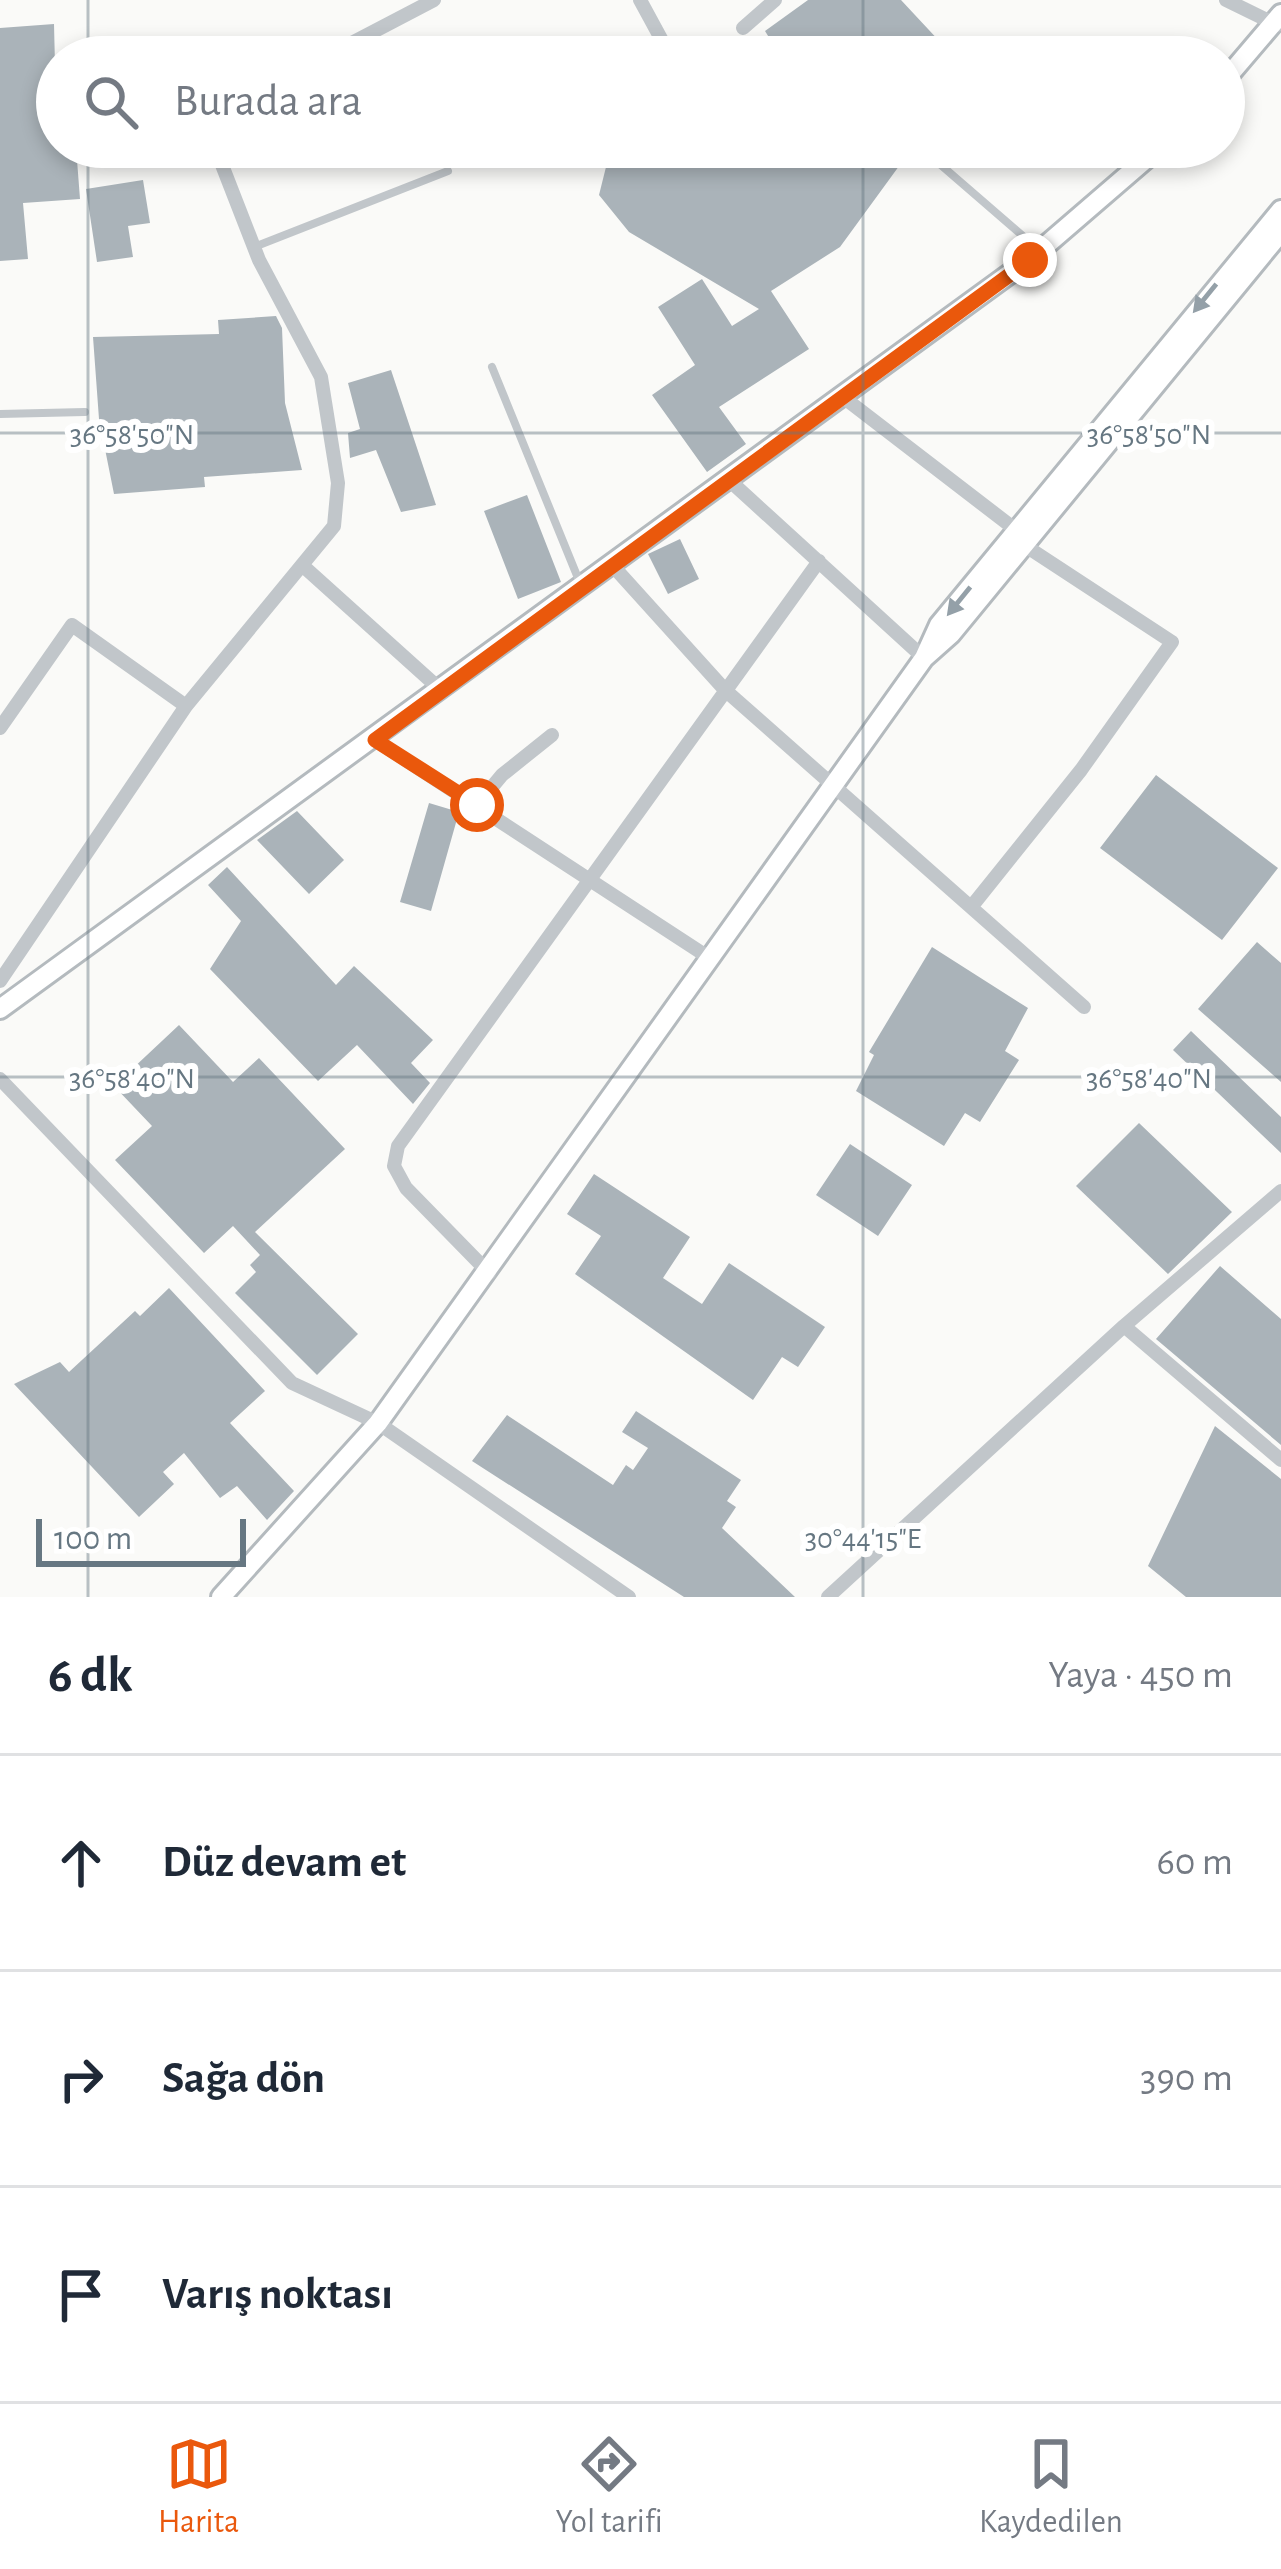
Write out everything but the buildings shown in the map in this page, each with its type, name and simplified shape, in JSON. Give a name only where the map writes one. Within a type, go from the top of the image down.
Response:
[{"type":"street","points":[[365,36],[434,0]]},
{"type":"street","points":[[640,0],[659,36]]},
{"type":"street","points":[[743,28],[776,0]]},
{"type":"street","points":[[1226,0],[1278,22],[1245,58]]},
{"type":"street","points":[[0,981],[186,706],[334,526],[338,483],[321,377],[254,247],[223,168]]},
{"type":"street","points":[[0,1009],[843,397],[1040,251],[1136,168]]},
{"type":"street","points":[[1020,537],[1281,210]]},
{"type":"street","points":[[221,1597],[378,1424],[489,1274],[707,957],[924,658],[939,626],[1281,232]]},
{"type":"street","points":[[843,397],[1020,537],[1172,642],[972,906]]},
{"type":"street","points":[[730,480],[924,658]]},
{"type":"street","points":[[489,1274],[406,1188],[394,1166],[398,1146],[819,561]]},
{"type":"street","points":[[302,565],[442,691]]},
{"type":"street","points":[[613,566],[724,690],[834,781],[1084,1006]]},
{"type":"street","points":[[0,728],[72,625],[186,706]]},
{"type":"street","points":[[477,805],[502,775],[552,735]]},
{"type":"street","points":[[375,740],[707,957]]},
{"type":"street","points":[[0,1078],[292,1383],[378,1424],[629,1597]]},
{"type":"street","points":[[828,1597],[1124,1326],[1281,1191]]},
{"type":"street","points":[[1124,1326],[1281,1460]]},
{"type":"lane","points":[[944,168],[1040,251]]},
{"type":"lane","points":[[254,247],[448,171]]},
{"type":"lane","points":[[493,368],[582,588]]},
{"type":"lane","points":[[0,414],[85,412]]},
{"type":"route","points":[[477,805],[375,740],[1030,260]]}]
